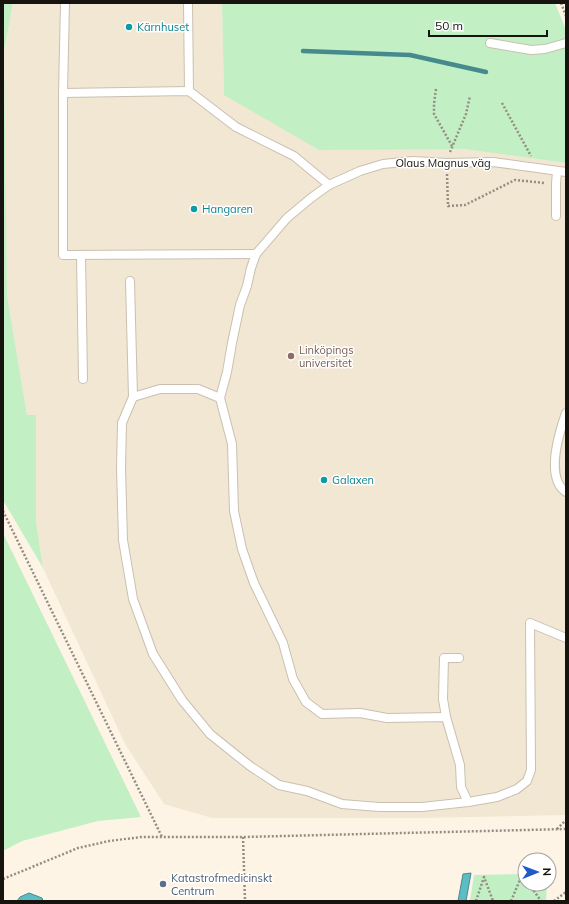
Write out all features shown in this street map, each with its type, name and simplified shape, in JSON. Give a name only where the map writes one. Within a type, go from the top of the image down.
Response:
[{"type":"lane","points":[[65,3],[63,93],[63,255],[256,254],[251,268],[248,286],[240,306],[227,372],[220,398],[232,444],[234,511],[242,548],[254,583],[283,643],[293,679],[306,702],[322,714],[360,713],[387,718],[446,717]]},
{"type":"lane","points":[[188,3],[190,91]]},
{"type":"lane","points":[[490,44],[531,50],[545,49],[566,43]]},
{"type":"lane","points":[[63,93],[190,91],[236,127],[294,156],[329,185]]},
{"type":"lane","name":"Olaus Magnus väg","points":[[256,254],[287,218],[329,185],[360,171],[383,164],[413,161],[447,163],[492,162],[566,172]]},
{"type":"lane","points":[[556,216],[557,171]]},
{"type":"lane","points":[[81,255],[83,379]]},
{"type":"lane","points":[[130,282],[133,397],[122,423],[121,468],[123,540],[133,599],[153,654],[182,700],[210,734],[250,766],[279,785],[307,791],[342,804],[379,807],[422,807],[497,797],[517,789],[527,781],[531,770],[530,623],[566,638]]},
{"type":"lane","points":[[133,397],[160,389],[198,389],[220,398]]},
{"type":"lane","points":[[566,413],[559,432],[554,469],[558,485],[566,492]]},
{"type":"lane","points":[[460,658],[444,658],[443,699],[446,717],[460,765],[461,787],[468,802]]},
{"type":"path","points":[[561,3],[566,16]]},
{"type":"path","points":[[436,89],[434,114],[452,146]]},
{"type":"path","points":[[470,96],[466,114],[452,146],[447,163],[448,206],[465,205],[516,180],[556,184]]},
{"type":"path","points":[[502,103],[538,169]]},
{"type":"path","points":[[3,510],[162,837]]},
{"type":"path","points":[[557,829],[566,820]]},
{"type":"path","points":[[3,879],[78,848],[141,837],[243,837],[566,829]]},
{"type":"path","points":[[243,837],[244,901]]},
{"type":"path","points":[[476,901],[484,877],[493,901]]},
{"type":"path","points":[[511,901],[517,886]]},
{"type":"path","points":[[535,892],[541,901]]},
{"type":"path","points":[[554,901],[566,892]]},
{"type":"shaded area","name":"Linköpings universitet","points":[[13,3],[222,3],[224,95],[464,149],[566,163],[566,815],[420,818],[212,818],[164,804],[125,744],[43,568],[36,522],[36,416],[27,415],[7,297],[4,51]]},
{"type":"green space","points":[[3,3],[13,3],[4,51],[7,296],[27,415],[36,415],[36,522],[43,568],[3,500]]},
{"type":"green space","points":[[222,3],[555,3],[566,30],[566,163],[464,149],[319,150],[224,95]]},
{"type":"green space","points":[[3,533],[141,817],[98,821],[22,841],[3,851]]},
{"type":"green space","points":[[517,874],[517,892],[547,892],[546,901],[470,901],[474,875]]},
{"type":"water","points":[[471,873],[466,901],[458,901],[463,874]]},
{"type":"water","points":[[29,893],[42,898],[43,901],[17,901],[20,897]]},
{"type":"waterway","points":[[303,51],[410,55],[486,72]]},
{"type":"place","name":"Kärnhuset","points":[[129,27]]},
{"type":"place","name":"Hangaren","points":[[194,209]]},
{"type":"place","name":"Linköpings universitet","points":[[291,356]]},
{"type":"place","name":"Galaxen","points":[[324,480]]},
{"type":"place","name":"Katastrofmedicinskt Centrum","points":[[163,884]]}]
